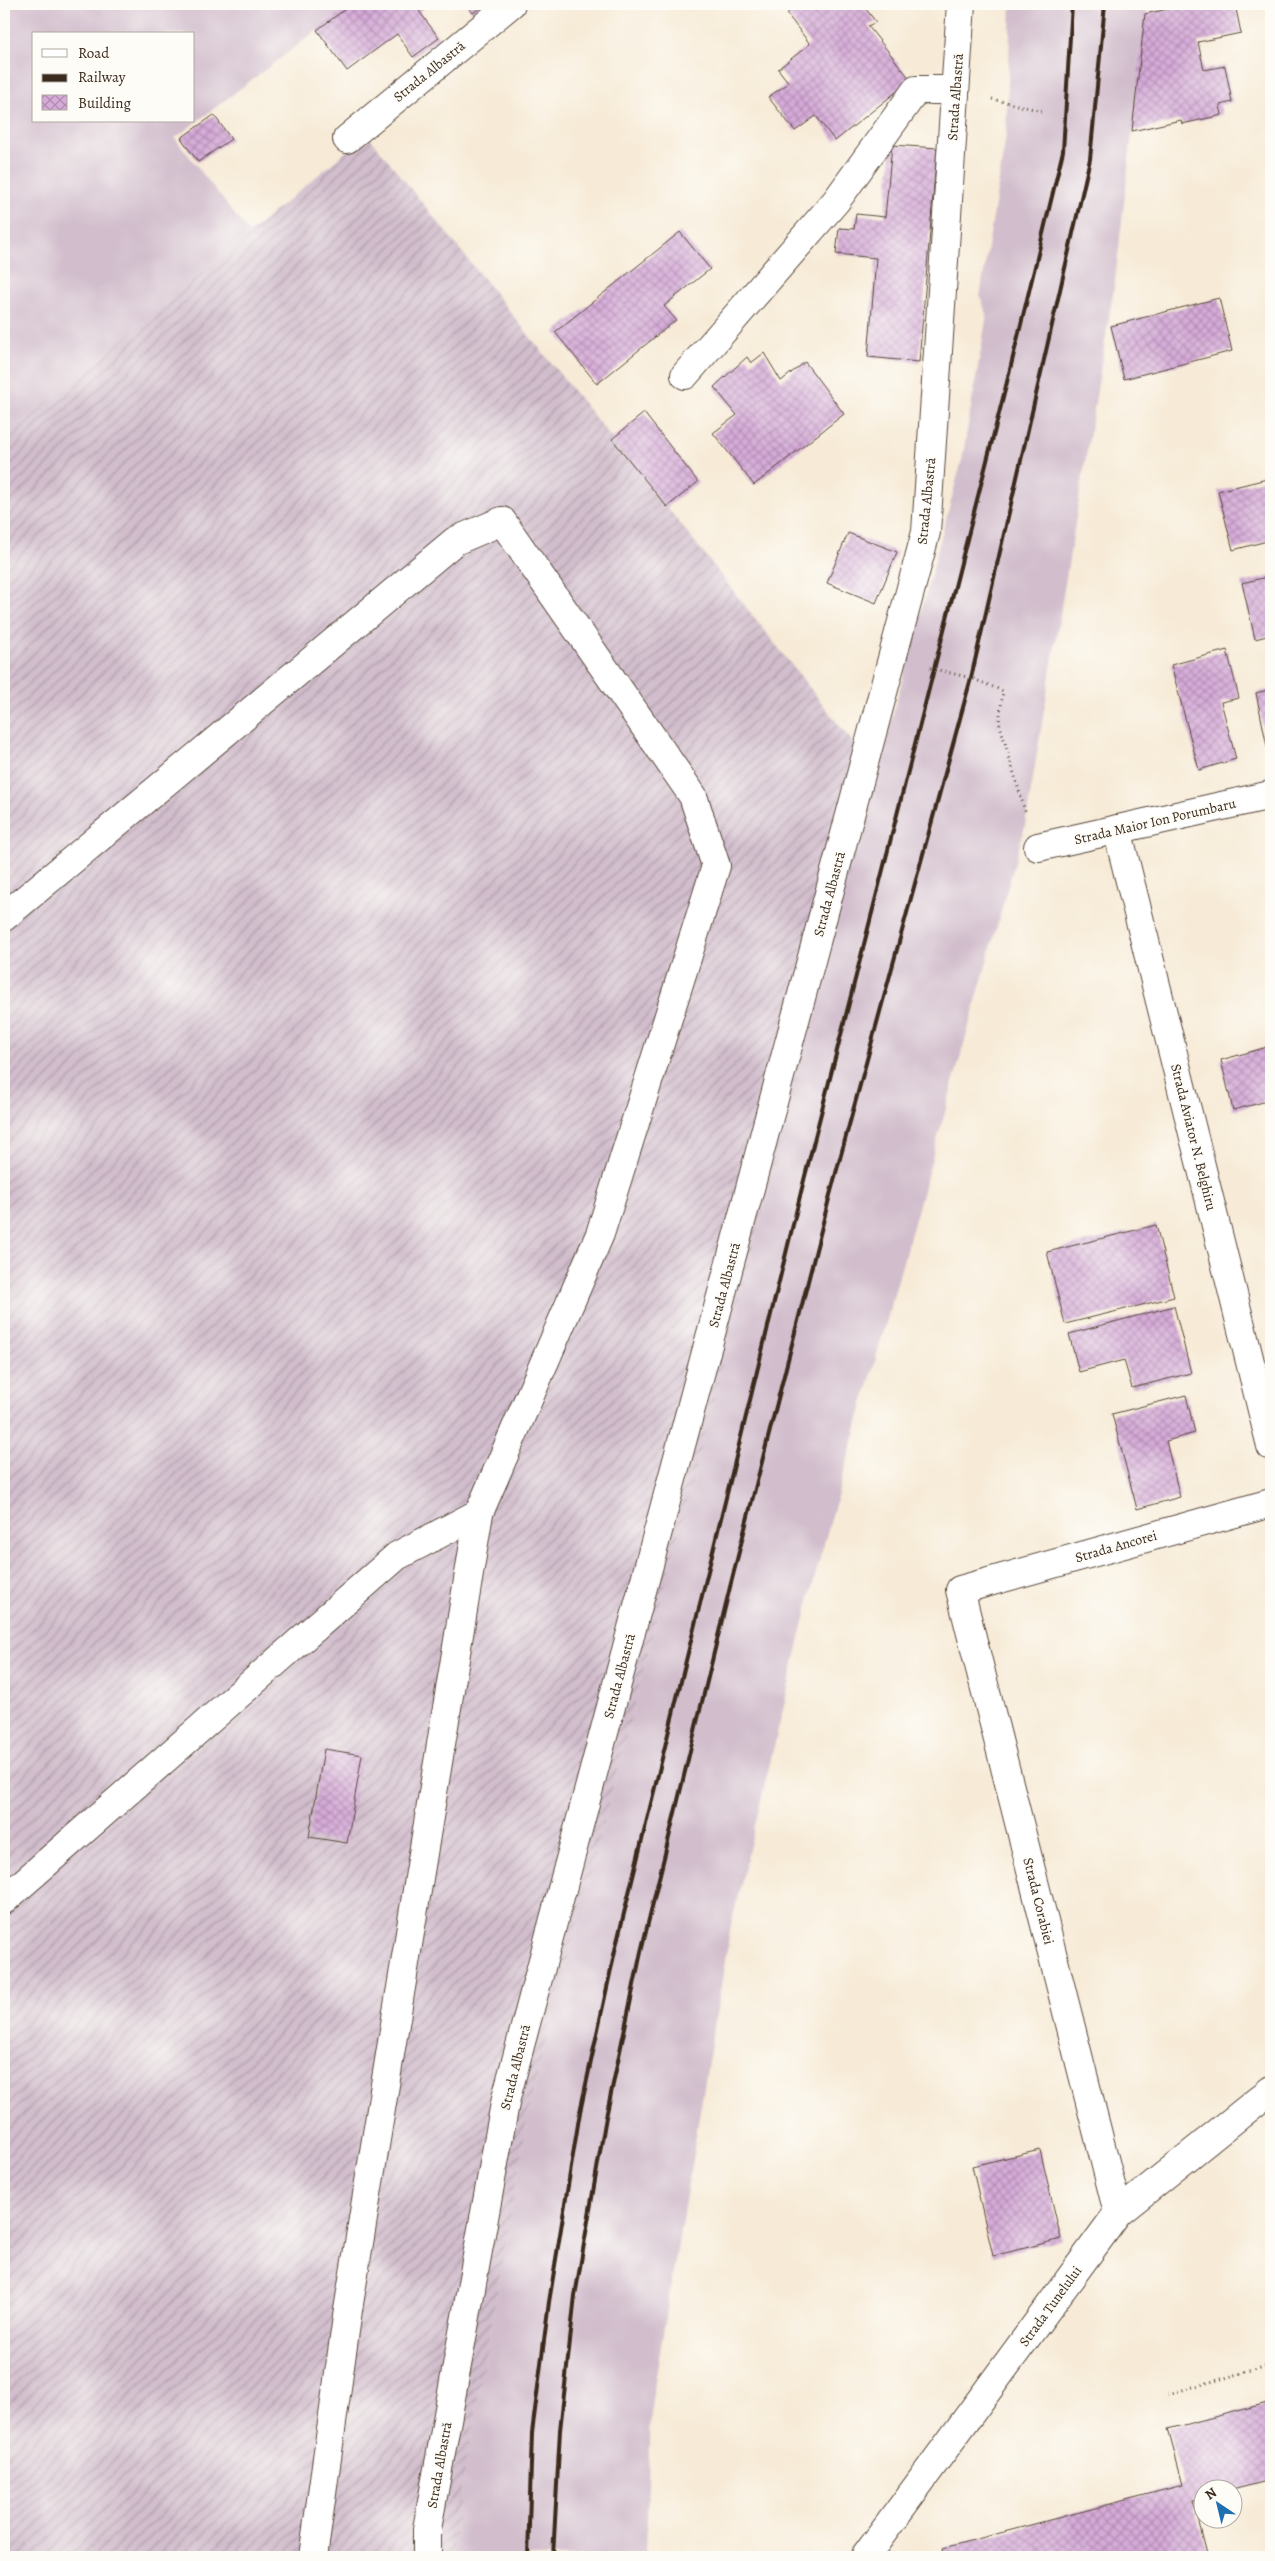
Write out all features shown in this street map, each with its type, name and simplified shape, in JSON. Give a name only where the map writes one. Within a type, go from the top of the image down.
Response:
[{"type":"street","name":"Strada Albastră","points":[[347,139],[511,4]]},
{"type":"street","name":"Strada Albastră","points":[[427,2557],[427,2529],[506,2098],[926,532],[961,4]]},
{"type":"street","points":[[685,375],[836,201],[916,90],[955,90]]},
{"type":"street","points":[[4,916],[455,541],[502,521],[693,796],[716,866],[600,1234],[478,1513],[348,2310],[313,2557]]},
{"type":"street","name":"Strada Maior Ion Porumbaru","points":[[1038,847],[1271,795]]},
{"type":"street","name":"Strada Aviator N. Belghiru","points":[[1117,829],[1271,1446]]},
{"type":"street","name":"Strada Ancorei","points":[[960,1590],[1271,1503]]},
{"type":"street","points":[[4,1900],[397,1556],[478,1513]]},
{"type":"street","name":"Strada Corabiei","points":[[960,1590],[1118,2213]]},
{"type":"street","name":"Strada Tunelului","points":[[865,2557],[1118,2213],[1271,2090]]},
{"type":"path","points":[[955,90],[1042,111]]},
{"type":"path","points":[[924,665],[971,678],[1003,691],[999,722],[1017,788]]},
{"type":"path","points":[[1168,2394],[1271,2365]]},
{"type":"shaded area","points":[[4,4],[352,4],[175,138],[249,233],[4,439]]},
{"type":"shaded area","points":[[1011,4],[1147,4],[1115,281],[1025,826],[815,1576],[731,1925],[650,2412],[646,2557],[455,2557],[454,2535],[531,2102],[877,773],[962,460],[987,314],[980,297],[1006,136]]},
{"type":"shaded area","points":[[367,134],[667,507],[877,773],[531,2102],[454,2535],[455,2557],[4,2557],[4,439]]},
{"type":"building","points":[[352,4],[429,4],[419,11],[439,38],[413,57],[397,34],[347,71],[317,30]]},
{"type":"building","points":[[466,4],[485,4],[473,13]]},
{"type":"building","points":[[796,4],[862,4],[876,22],[868,26],[911,80],[835,141],[816,116],[795,131],[768,97],[789,83],[778,69],[810,44],[787,14]]},
{"type":"building","points":[[1191,4],[1235,4],[1241,33],[1198,42],[1204,70],[1225,66],[1232,102],[1220,105],[1222,115],[1182,124],[1181,120],[1132,131],[1145,14]]},
{"type":"building","points":[[214,115],[231,139],[198,162],[181,138]]},
{"type":"building","points":[[892,145],[937,148],[919,362],[868,357],[876,258],[836,254],[839,228],[854,229],[856,214],[885,217]]},
{"type":"building","points":[[680,232],[710,269],[664,306],[676,320],[597,384],[555,332]]},
{"type":"building","points":[[1219,298],[1232,351],[1124,379],[1111,326]]},
{"type":"building","points":[[764,353],[781,381],[805,362],[844,414],[754,485],[713,433],[737,415],[714,387],[747,357],[751,363]]},
{"type":"building","points":[[644,413],[698,482],[667,507],[612,439]]},
{"type":"building","points":[[1271,478],[1271,540],[1233,550],[1218,491]]},
{"type":"building","points":[[848,533],[897,552],[876,603],[827,583]]},
{"type":"building","points":[[1271,576],[1271,635],[1255,639],[1242,583]]},
{"type":"building","points":[[1227,650],[1239,698],[1221,702],[1236,759],[1199,770],[1171,665]]},
{"type":"building","points":[[1271,689],[1271,761],[1270,761],[1256,693]]},
{"type":"building","points":[[1271,1046],[1271,1100],[1233,1110],[1221,1060]]},
{"type":"building","points":[[1156,1225],[1174,1297],[1065,1324],[1047,1252]]},
{"type":"building","points":[[1174,1306],[1191,1373],[1132,1388],[1124,1360],[1079,1372],[1069,1334]]},
{"type":"building","points":[[1186,1395],[1195,1433],[1166,1441],[1180,1497],[1137,1509],[1112,1414]]},
{"type":"building","points":[[324,1749],[362,1755],[347,1843],[309,1837]]},
{"type":"building","points":[[1040,2150],[1061,2239],[993,2256],[972,2166]]},
{"type":"building","points":[[1271,2402],[1271,2480],[1242,2487],[1242,2478],[1192,2478],[1192,2528],[1200,2528],[1207,2554],[1195,2557],[945,2557],[943,2548],[1183,2485],[1168,2429]]},
{"type":"railway","points":[[528,2557],[532,2433],[549,2302],[580,2112],[616,1946],[802,1188],[1006,386],[1063,151],[1072,4]]},
{"type":"railway","points":[[553,2557],[560,2430],[575,2296],[606,2117],[641,1952],[730,1587],[830,1195],[971,678],[1090,159],[1105,4]]}]
